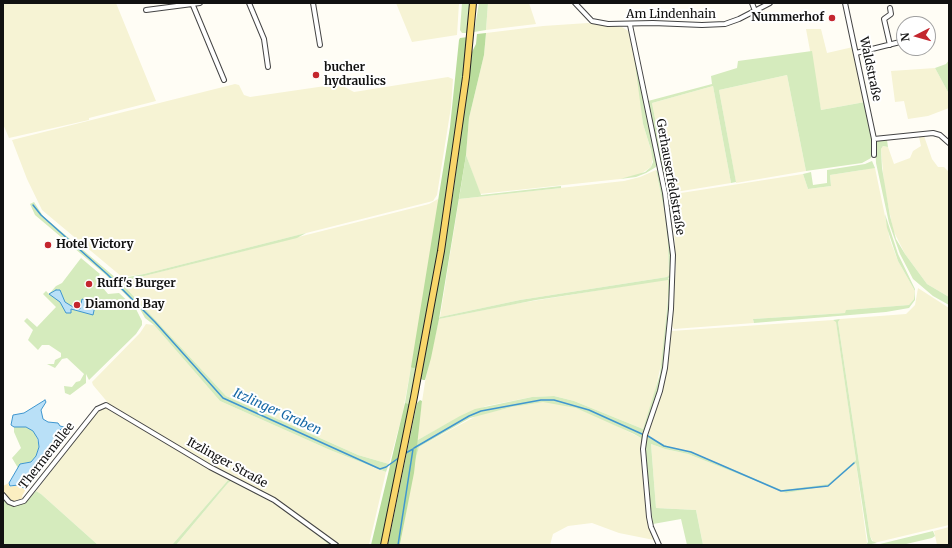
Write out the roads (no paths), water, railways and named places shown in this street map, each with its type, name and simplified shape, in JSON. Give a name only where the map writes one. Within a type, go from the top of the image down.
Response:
[{"type":"main road","points":[[384,545],[407,436],[441,251],[474,3]]},
{"type":"street","points":[[146,10],[200,3]]},
{"type":"street","points":[[249,3],[264,39],[268,67]]},
{"type":"street","points":[[313,3],[320,45]]},
{"type":"street","name":"Am Lindenhain","points":[[575,3],[592,21],[608,24],[630,25],[653,23],[723,24],[770,3]]},
{"type":"street","points":[[752,3],[755,11]]},
{"type":"street","name":"Waldstraße","points":[[845,3],[874,139],[874,155]]},
{"type":"street","points":[[192,4],[224,80]]},
{"type":"street","points":[[890,8],[891,14],[884,19],[890,45]]},
{"type":"street","name":"Gerhauserfeldstraße","points":[[630,25],[665,193],[672,254],[673,285],[665,368],[660,391],[645,435],[643,450],[649,517],[651,527],[659,545]]},
{"type":"street","points":[[856,53],[896,43]]},
{"type":"street","points":[[874,139],[933,133],[940,135],[949,143]]},
{"type":"street","name":"Thermenallee","points":[[3,495],[9,502],[14,504],[24,501],[97,408],[104,405]]},
{"type":"street","name":"Itzlinger Straße","points":[[104,405],[110,406],[210,467],[274,500],[336,545]]},
{"type":"water","points":[[56,290],[60,290],[65,302],[73,307],[80,309],[82,299],[87,301],[87,304],[95,306],[93,315],[71,309],[71,313],[66,313],[60,302],[49,294]]},
{"type":"water","points":[[45,400],[46,402],[41,410],[43,419],[48,422],[58,423],[60,426],[64,427],[60,430],[58,436],[47,453],[38,474],[26,489],[18,485],[10,486],[9,483],[20,464],[31,462],[36,456],[39,447],[38,439],[33,431],[26,427],[14,427],[11,425],[13,415],[24,413]]},
{"type":"waterway","name":"Itzlinger Graben","points":[[33,205],[41,215],[107,274],[155,322],[223,398],[380,469],[386,467],[400,457]]},
{"type":"waterway","points":[[414,448],[469,416],[481,411],[541,400],[554,400],[589,410],[642,434]]},
{"type":"waterway","points":[[648,436],[664,446],[691,452],[781,491],[828,486],[854,463]]},
{"type":"waterway","name":"Itzlinger Graben","points":[[398,545],[413,449],[404,454]]},
{"type":"place","name":"Nummerhof","points":[[832,18]]},
{"type":"place","name":"bucher hydraulics","points":[[316,75]]},
{"type":"place","name":"Hotel Victory","points":[[48,245]]},
{"type":"place","name":"Ruff's Burger","points":[[89,284]]},
{"type":"place","name":"Diamond Bay","points":[[77,305]]}]
